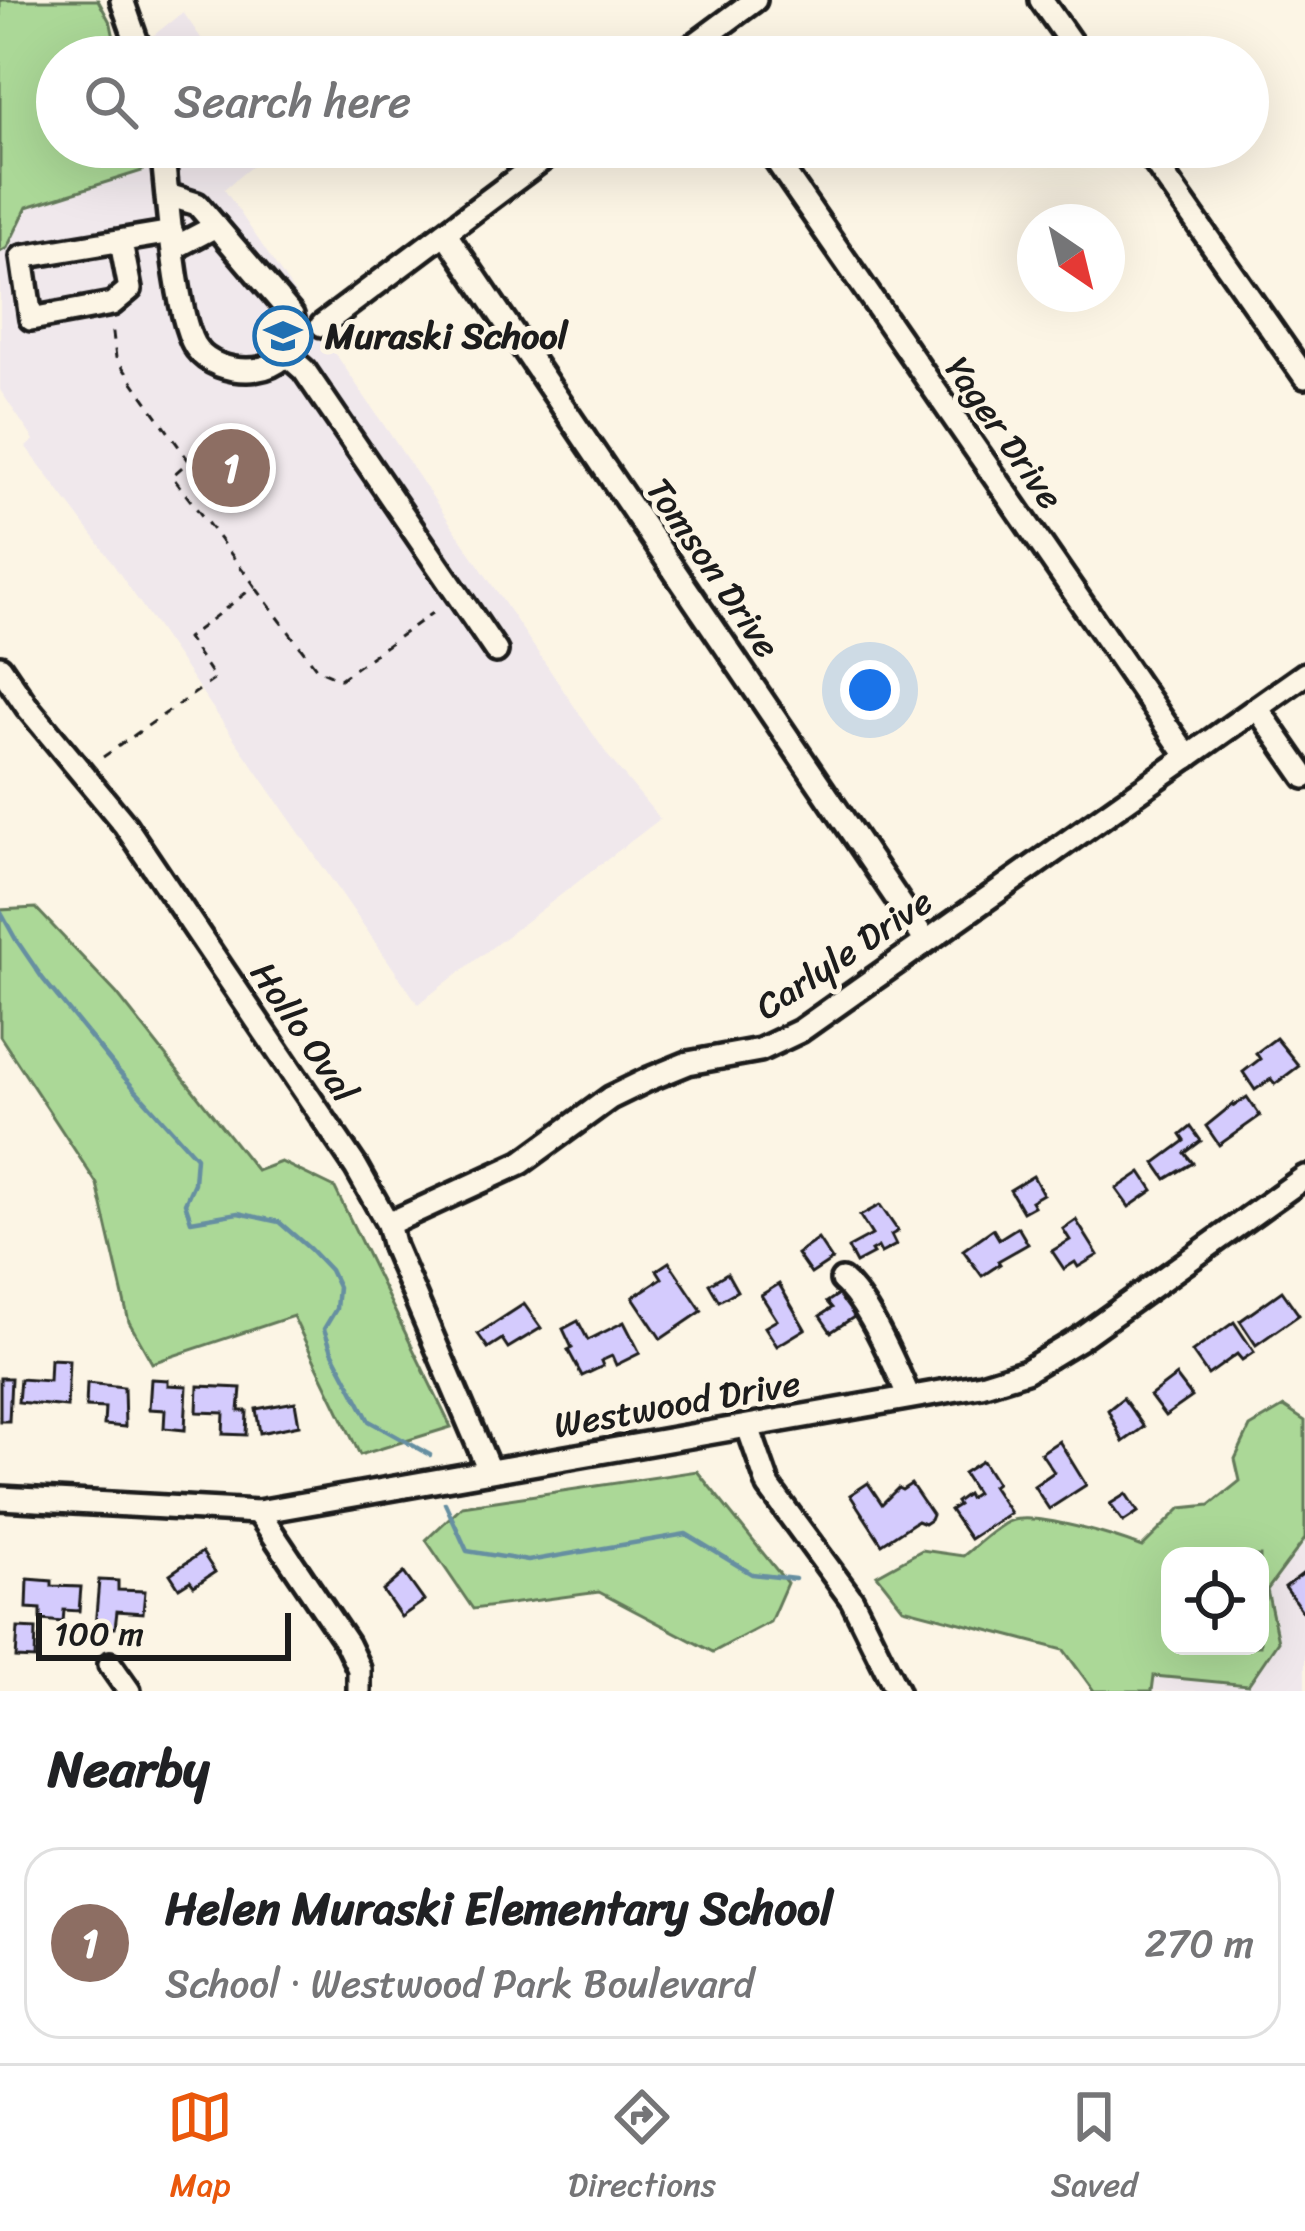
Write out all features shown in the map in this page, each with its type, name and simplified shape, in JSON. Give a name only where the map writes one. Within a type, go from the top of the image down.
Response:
[{"type":"street","points":[[122,0],[135,36]]},
{"type":"street","points":[[712,36],[755,0]]},
{"type":"street","points":[[1041,0],[1066,36]]},
{"type":"street","points":[[164,168],[187,329],[196,349],[212,363],[238,370],[263,370],[288,356],[298,338],[292,315],[197,204],[168,195]]},
{"type":"street","points":[[322,325],[531,168]]},
{"type":"street","name":"Yager Drive","points":[[781,168],[1187,757]]},
{"type":"street","points":[[1159,168],[1305,377]]},
{"type":"street","points":[[121,242],[130,289],[112,304],[31,319],[22,257],[121,242],[173,240],[216,226]]},
{"type":"street","name":"Tomson Drive","points":[[445,233],[926,940]]},
{"type":"street","points":[[288,356],[304,370],[496,651]]},
{"type":"street","name":"Hollo Oval","points":[[0,667],[125,825],[356,1167],[388,1224],[489,1470]]},
{"type":"street","name":"Carlyle Drive","points":[[388,1224],[520,1163],[610,1098],[649,1079],[688,1063],[760,1050],[800,1030],[1305,674]]},
{"type":"street","points":[[1257,708],[1305,777]]},
{"type":"street","name":"Westwood Drive","points":[[0,1498],[258,1512],[981,1385],[1026,1371],[1078,1339],[1305,1177]]},
{"type":"street","points":[[842,1280],[865,1310],[909,1397]]},
{"type":"street","points":[[748,1427],[769,1486],[852,1600],[897,1691]]},
{"type":"street","points":[[258,1512],[347,1644],[359,1670],[359,1691]]},
{"type":"street","points":[[110,1664],[129,1691]]},
{"type":"path","points":[[110,318],[116,358],[189,461],[172,476],[317,668],[340,679],[432,613]]},
{"type":"path","points":[[103,757],[215,679],[188,638],[255,586]]},
{"type":"shaded area","points":[[183,12],[200,36],[153,36]]},
{"type":"shaded area","points":[[153,168],[250,168],[224,189],[608,756],[660,819],[418,1004],[97,541],[26,447],[34,440],[0,390],[0,252],[7,248],[27,207]]},
{"type":"shaded area","points":[[1305,1490],[1305,1691],[1094,1691],[1161,1651],[1161,1655],[1269,1655],[1266,1547]]},
{"type":"green space","points":[[0,0],[98,0],[114,36],[36,36],[36,168],[142,171],[27,207],[7,248],[0,252]]},
{"type":"green space","points":[[36,908],[117,994],[257,1171],[281,1162],[335,1188],[451,1427],[360,1455],[293,1316],[152,1363],[129,1322],[97,1184],[0,1036],[0,910]]},
{"type":"green space","points":[[1284,1407],[1305,1421],[1305,1539],[1269,1587],[1269,1547],[1161,1547],[1161,1655],[1268,1655],[1248,1685],[1154,1676],[1152,1691],[1094,1691],[1064,1650],[903,1608],[877,1575],[922,1550],[963,1556],[998,1527],[1022,1519],[1076,1526],[1142,1547],[1181,1508],[1210,1505],[1240,1481],[1235,1459],[1250,1427]]},
{"type":"green space","points":[[697,1471],[787,1583],[770,1622],[713,1652],[599,1592],[473,1609],[426,1540],[462,1506]]},
{"type":"green space","points":[[1269,1599],[1278,1641],[1269,1654]]},
{"type":"building","points":[[1276,1038],[1299,1066],[1275,1084],[1271,1079],[1255,1090],[1243,1072],[1260,1059],[1256,1053]]},
{"type":"building","points":[[1247,1097],[1260,1116],[1219,1145],[1206,1126]]},
{"type":"building","points":[[1191,1127],[1201,1141],[1185,1153],[1193,1163],[1166,1179],[1155,1163],[1185,1141],[1181,1135]]},
{"type":"building","points":[[1141,1172],[1153,1190],[1129,1207],[1116,1189]]},
{"type":"building","points":[[1033,1176],[1043,1194],[1023,1212],[1010,1190]]},
{"type":"building","points":[[880,1205],[898,1231],[891,1235],[896,1245],[881,1253],[878,1247],[856,1263],[848,1248],[872,1235],[860,1216]]},
{"type":"building","points":[[1076,1220],[1098,1255],[1064,1269],[1052,1251],[1070,1240],[1063,1229]]},
{"type":"building","points":[[1018,1227],[1028,1244],[982,1276],[963,1250],[993,1229],[999,1239]]},
{"type":"building","points":[[818,1239],[832,1260],[811,1274],[797,1254]]},
{"type":"building","points":[[669,1262],[702,1311],[661,1339],[633,1297],[662,1278],[657,1270]]},
{"type":"building","points":[[727,1273],[737,1291],[719,1301],[709,1284]]},
{"type":"building","points":[[779,1284],[805,1329],[777,1346],[765,1327],[777,1320],[761,1295]]},
{"type":"building","points":[[1282,1291],[1299,1315],[1256,1345],[1240,1321]]},
{"type":"building","points":[[839,1294],[857,1315],[831,1332],[820,1316],[832,1308],[827,1302]]},
{"type":"building","points":[[524,1304],[541,1328],[508,1348],[502,1339],[488,1348],[478,1334]]},
{"type":"building","points":[[578,1321],[588,1340],[624,1322],[640,1353],[616,1365],[612,1356],[582,1376],[563,1329]]},
{"type":"building","points":[[1234,1322],[1254,1352],[1242,1360],[1237,1354],[1208,1375],[1192,1352]]},
{"type":"building","points":[[50,1359],[69,1360],[67,1407],[18,1402],[20,1379],[49,1381]]},
{"type":"building","points":[[1176,1376],[1192,1397],[1165,1416],[1150,1396]]},
{"type":"building","points":[[0,1378],[11,1378],[9,1421],[0,1421]]},
{"type":"building","points":[[151,1379],[187,1386],[185,1430],[164,1428],[165,1410],[149,1409]]},
{"type":"building","points":[[87,1383],[124,1387],[125,1427],[104,1425],[105,1408],[86,1407]]},
{"type":"building","points":[[198,1386],[241,1388],[239,1411],[247,1411],[246,1435],[223,1434],[224,1413],[197,1412]]},
{"type":"building","points":[[1123,1398],[1144,1427],[1123,1442],[1108,1410]]},
{"type":"building","points":[[295,1402],[299,1425],[260,1433],[256,1409]]},
{"type":"building","points":[[1059,1441],[1086,1485],[1049,1509],[1034,1486],[1054,1472],[1041,1453]]},
{"type":"building","points":[[982,1461],[1010,1513],[970,1539],[950,1510],[967,1494],[969,1498],[976,1493],[963,1473]]},
{"type":"building","points":[[868,1483],[882,1504],[898,1488],[911,1484],[932,1515],[930,1520],[917,1521],[882,1544],[850,1495]]},
{"type":"building","points":[[1126,1494],[1138,1512],[1123,1522],[1110,1504]]},
{"type":"building","points":[[202,1552],[215,1572],[194,1586],[190,1581],[179,1588],[170,1574]]},
{"type":"building","points":[[1305,1572],[1305,1615],[1285,1587]]},
{"type":"building","points":[[404,1573],[424,1601],[401,1617],[383,1591]]},
{"type":"building","points":[[28,1579],[81,1587],[79,1611],[64,1610],[63,1622],[41,1620],[41,1609],[27,1608]]},
{"type":"building","points":[[99,1580],[118,1581],[118,1590],[145,1591],[143,1613],[117,1611],[115,1628],[95,1627]]},
{"type":"building","points":[[18,1628],[36,1629],[35,1659],[16,1658]]},
{"type":"waterway","points":[[0,911],[43,979],[196,1157],[194,1183],[185,1203],[191,1221],[238,1213],[279,1222],[310,1249],[330,1270],[338,1287],[336,1309],[324,1329],[369,1421],[430,1455]]},
{"type":"waterway","points":[[445,1503],[467,1551],[528,1561],[686,1534],[752,1574],[795,1579]]},
{"type":"place","name":"Muraski School","points":[[283,336]]},
{"type":"place","name":"Helen Muraski Elementary School","points":[[231,468]]}]
